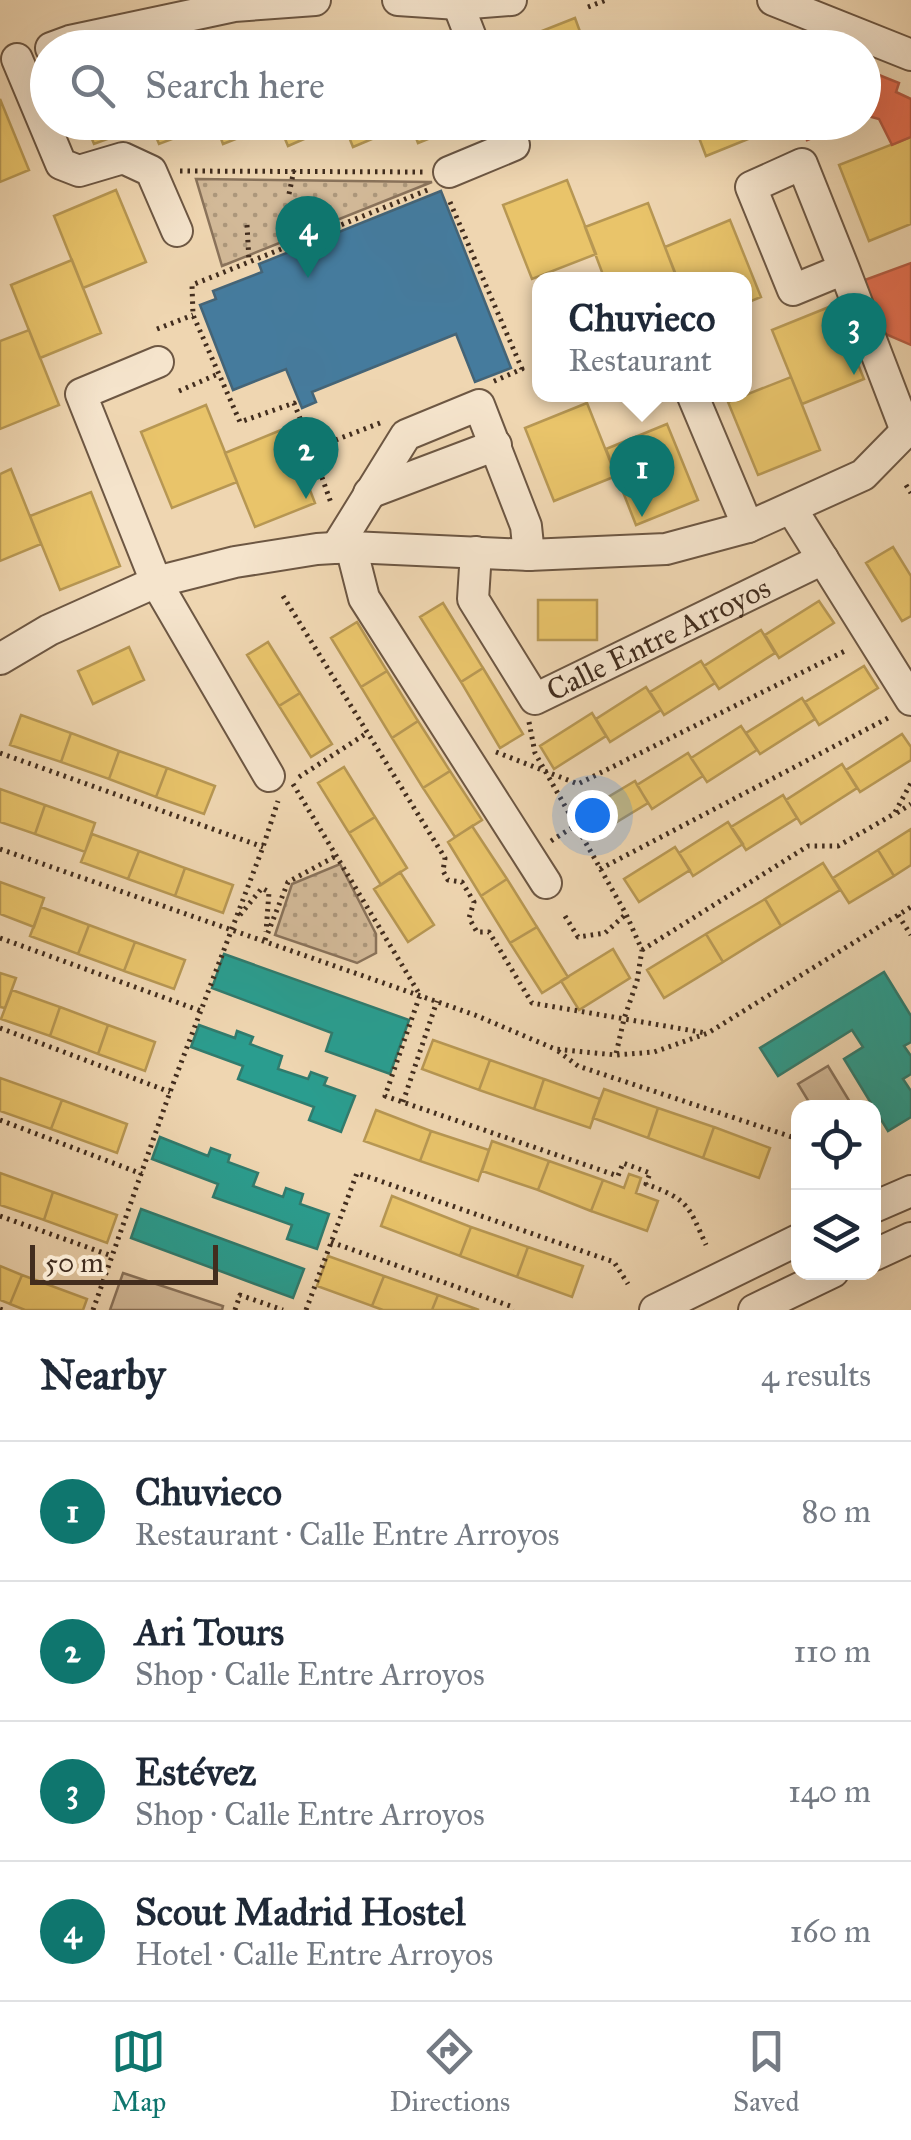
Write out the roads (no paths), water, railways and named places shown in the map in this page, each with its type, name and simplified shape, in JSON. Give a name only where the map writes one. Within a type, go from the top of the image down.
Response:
[{"type":"street","points":[[117,30],[233,3],[315,0]]},
{"type":"street","points":[[398,0],[458,4],[511,0]]},
{"type":"street","points":[[773,0],[850,30]]},
{"type":"street","points":[[458,4],[468,30]]},
{"type":"street","points":[[881,42],[911,54]]},
{"type":"street","points":[[8,63],[30,106]]},
{"type":"street","points":[[48,140],[60,164],[79,172],[123,158],[152,172],[177,231]]},
{"type":"street","points":[[445,182],[514,145],[512,140]]},
{"type":"street","name":"Calle Entre Arroyos","points":[[0,660],[49,630],[156,582],[235,562],[344,547],[529,554],[666,549],[748,526],[863,475],[908,429],[844,269]]},
{"type":"street","points":[[158,362],[81,394],[156,582],[286,780]]},
{"type":"street","name":"Calle Entre Arroyos","points":[[695,402],[748,526]]},
{"type":"street","points":[[529,554],[526,526],[479,404],[406,435],[368,493],[344,547],[364,598],[546,883]]},
{"type":"street","points":[[368,493],[496,446]]},
{"type":"street","points":[[791,508],[824,560],[904,707]]},
{"type":"street","name":"Calle Entre Arroyos","points":[[476,552],[473,600],[535,699],[824,560]]},
{"type":"street","points":[[881,1204],[911,1191]]},
{"type":"street","points":[[881,1251],[911,1238]]},
{"type":"street","points":[[655,1310],[791,1243]]},
{"type":"street","points":[[754,1310],[817,1280]]},
{"type":"place","name":"Scout Madrid Hostel","points":[[308,278]]},
{"type":"place","name":"Estévez","points":[[854,375]]},
{"type":"place","name":"Ari Tours","points":[[306,499]]},
{"type":"place","name":"Chuvieco","points":[[642,517]]}]
